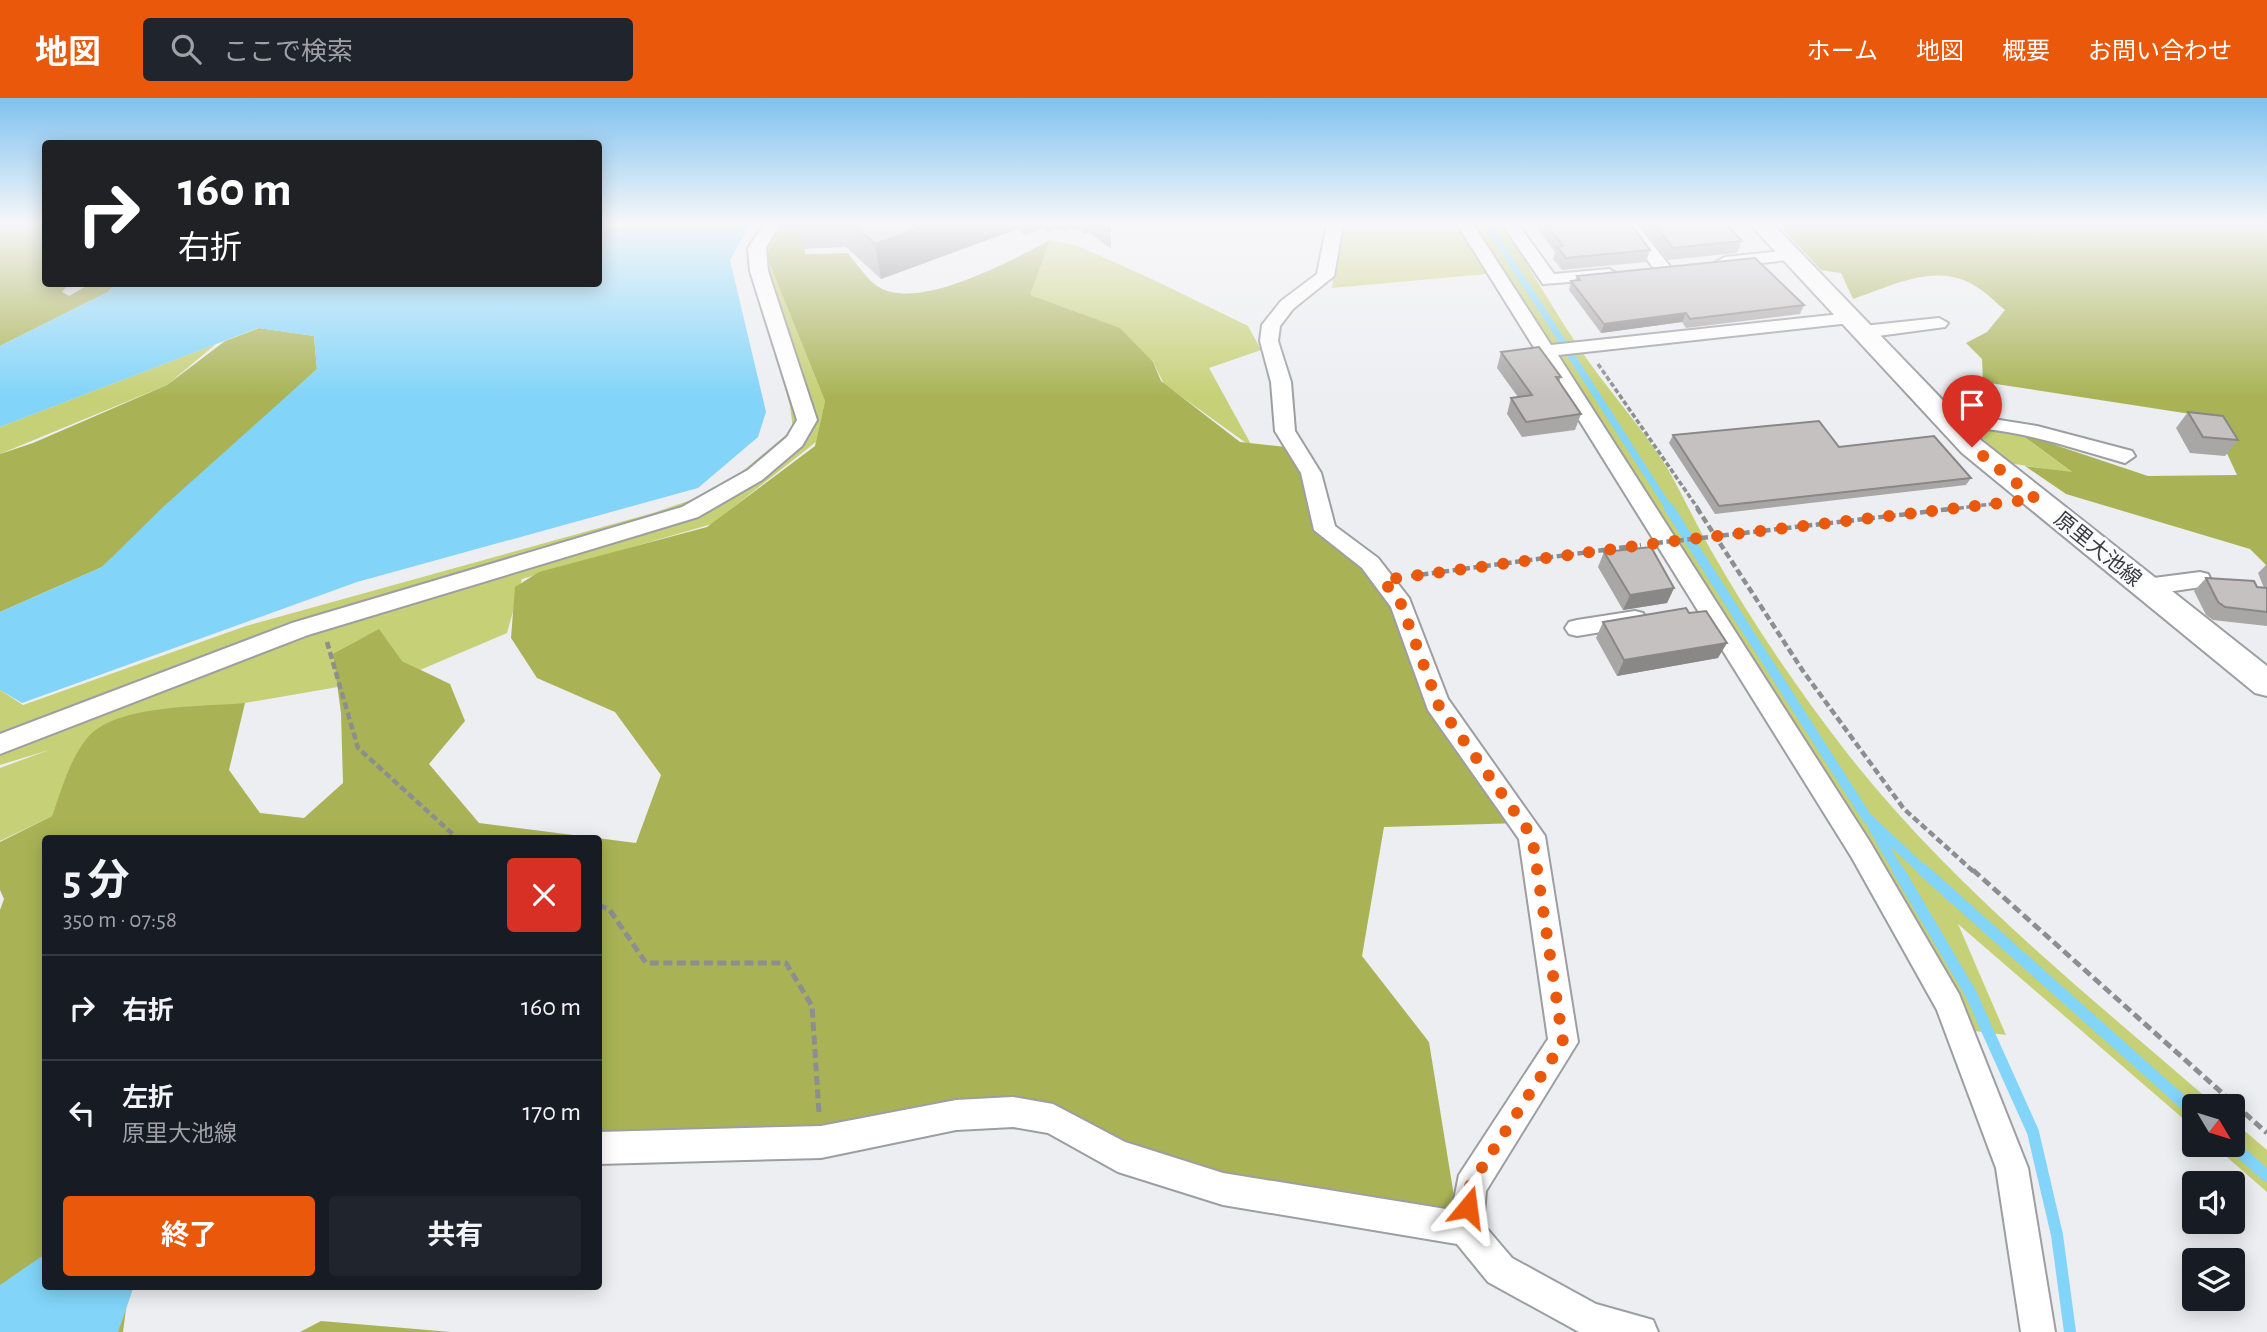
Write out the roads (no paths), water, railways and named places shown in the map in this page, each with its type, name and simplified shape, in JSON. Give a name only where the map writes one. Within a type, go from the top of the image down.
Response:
[{"type":"main road","name":"原里大池線","points":[[1816,282],[1972,447],[2267,684]]},
{"type":"street","points":[[0,744],[321,623],[690,512],[755,475],[794,440],[807,420],[762,282]]},
{"type":"street","points":[[1318,282],[1287,305],[1271,325],[1269,341],[1280,382],[1285,430],[1311,473],[1325,530],[1370,563],[1401,604],[1439,706],[1532,836],[1563,1042],[1470,1186],[1466,1229]]},
{"type":"street","points":[[1502,282],[1547,351],[1661,542],[1708,608],[1861,850],[1949,1004],[2012,1168],[2038,1332]]},
{"type":"street","points":[[1547,351],[1856,325],[1939,323]]},
{"type":"street","points":[[1949,422],[1964,420],[2049,436],[2125,456]]},
{"type":"street","points":[[2146,587],[2200,580]]},
{"type":"street","points":[[1682,612],[1708,608]]},
{"type":"street","points":[[1577,628],[1656,616]]},
{"type":"street","points":[[602,1148],[821,1142],[956,1115],[1013,1112],[1053,1119],[1118,1156],[1223,1189],[1466,1229],[1500,1270],[1591,1320],[1641,1332]]},
{"type":"water","points":[[602,282],[735,282],[766,412],[758,437],[698,488],[357,582],[22,703],[0,690],[0,612],[102,567],[163,507],[317,369],[314,336],[258,328],[0,427],[0,346],[108,292],[113,287],[602,287]]},
{"type":"water","points":[[42,1256],[42,1290],[133,1290],[118,1332],[0,1332],[0,1285]]},
{"type":"waterway","points":[[1524,282],[1670,510]]},
{"type":"waterway","points":[[1669,508],[1867,818],[1925,872]]},
{"type":"waterway","points":[[1873,827],[1899,872]]},
{"type":"waterway","points":[[1898,870],[1971,994],[2033,1132],[2057,1235],[2070,1332]]},
{"type":"waterway","points":[[1923,870],[2182,1101]]},
{"type":"waterway","points":[[2245,1156],[2267,1176]]}]
